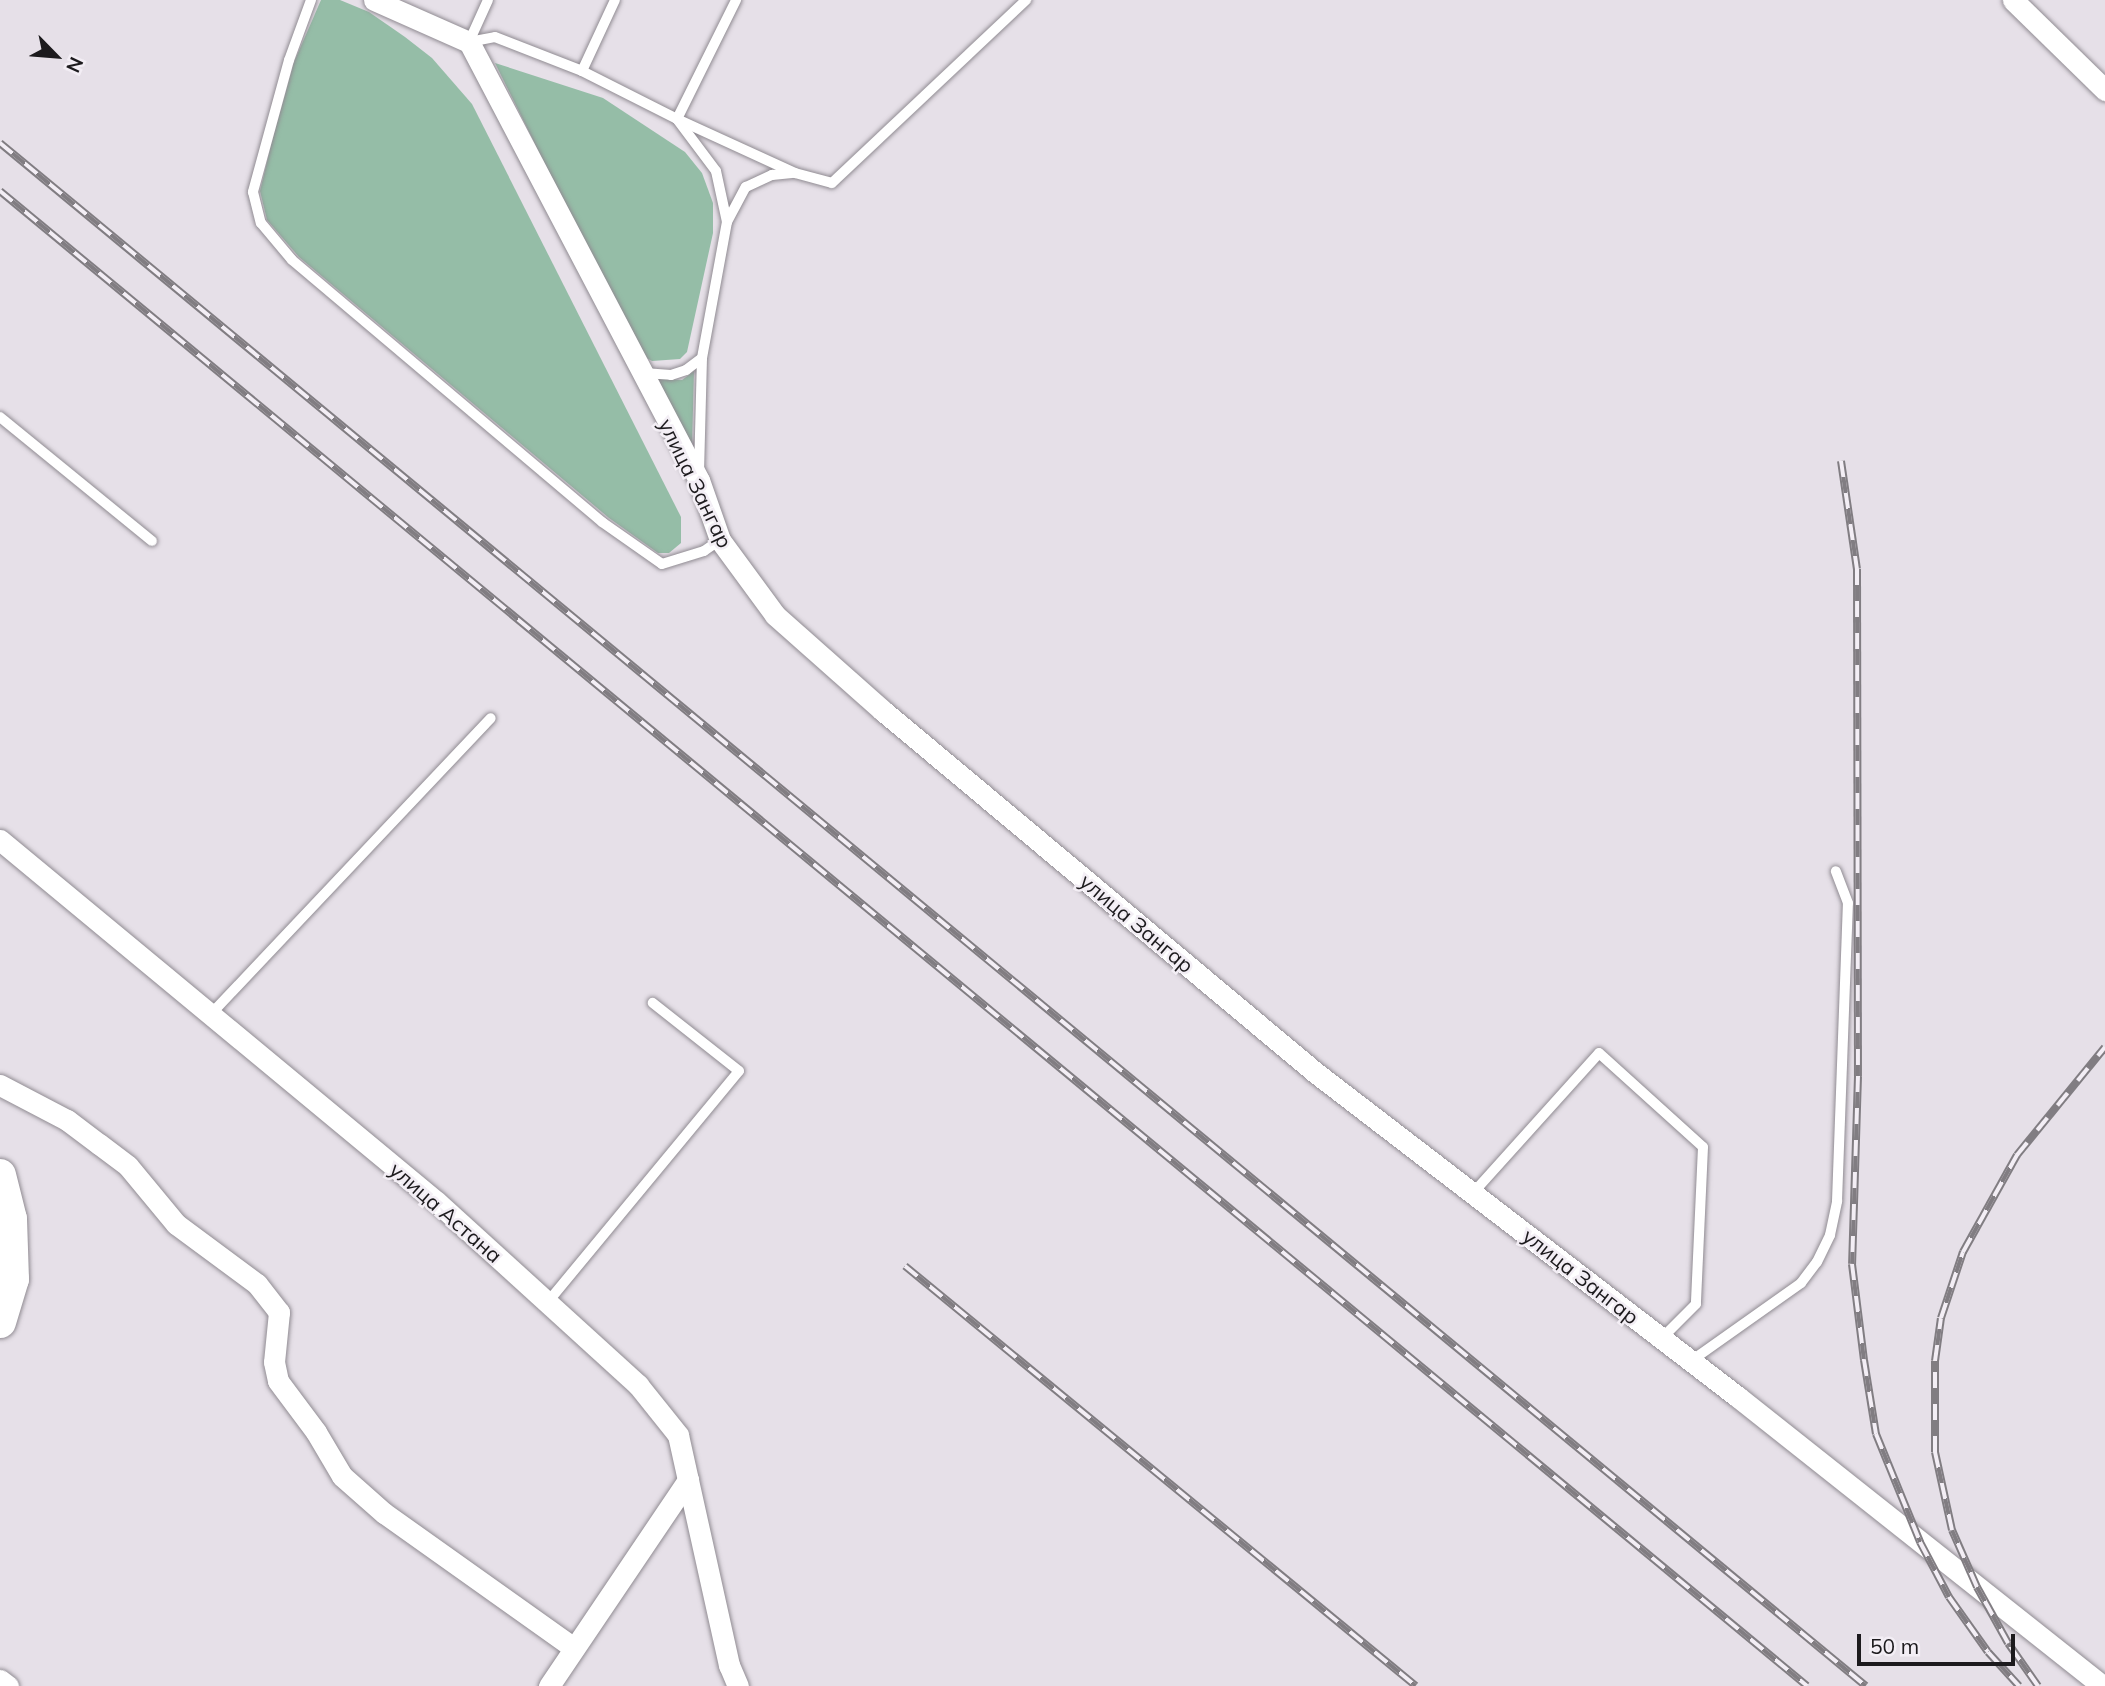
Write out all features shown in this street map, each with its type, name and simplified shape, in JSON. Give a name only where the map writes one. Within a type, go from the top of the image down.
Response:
[{"type":"main road","points":[[0,1175],[11,1219],[13,1279],[0,1322]]},
{"type":"street","points":[[2014,0],[2105,90]]},
{"type":"street","points":[[379,1],[469,41]]},
{"type":"street","name":"улица Зангар","points":[[469,41],[640,373],[699,481],[720,540],[775,615],[882,710],[1316,1073],[1662,1338],[2103,1686]]},
{"type":"street","name":"улица Астана","points":[[0,839],[437,1202],[638,1385],[678,1436],[729,1665],[738,1686]]},
{"type":"street","points":[[0,1085],[67,1120],[99,1143],[128,1166],[176,1224],[257,1284],[278,1312],[274,1362],[278,1381],[316,1432],[342,1476],[384,1513],[574,1648]]},
{"type":"street","points":[[549,1686],[688,1480]]},
{"type":"street","points":[[0,1680],[8,1686]]},
{"type":"lane","points":[[312,0],[289,60],[253,192],[261,223],[292,260],[602,522],[662,564],[704,551],[720,540]]},
{"type":"lane","points":[[469,41],[488,0]]},
{"type":"lane","points":[[582,71],[615,0]]},
{"type":"lane","points":[[677,119],[736,0]]},
{"type":"lane","points":[[469,41],[495,37],[582,71],[677,119],[795,173],[832,183],[1026,0]]},
{"type":"lane","points":[[677,119],[716,171],[727,222]]},
{"type":"lane","points":[[699,481],[702,358],[727,222],[746,187],[772,175],[795,173]]},
{"type":"lane","points":[[640,373],[671,375],[686,370],[702,358]]},
{"type":"lane","points":[[0,417],[152,541]]},
{"type":"lane","points":[[211,1014],[491,718]]},
{"type":"lane","points":[[1691,1361],[1801,1283],[1817,1262],[1830,1235],[1837,1201],[1848,903],[1836,871]]},
{"type":"lane","points":[[547,1303],[739,1071],[653,1003]]},
{"type":"lane","points":[[1473,1193],[1599,1053],[1703,1147],[1696,1304],[1662,1338]]},
{"type":"green space","points":[[321,0],[340,0],[369,12],[432,58],[472,104],[681,517],[681,543],[669,553],[658,553],[609,518],[299,257],[267,220],[260,191],[271,145],[294,62]]},
{"type":"green space","points":[[495,63],[603,98],[685,152],[702,173],[713,203],[713,233],[687,352],[680,359],[652,361],[638,353]]},
{"type":"green space","points":[[694,371],[692,447],[650,378],[682,380]]},
{"type":"railway","points":[[0,143],[1866,1686]]},
{"type":"railway","points":[[0,191],[1807,1686]]},
{"type":"railway","points":[[1841,461],[1857,569],[1858,1076],[1852,1264],[1864,1360],[1876,1434],[1920,1542],[1949,1597],[1988,1652],[2019,1686]]},
{"type":"railway","points":[[2038,1686],[2008,1643],[1977,1587],[1952,1530],[1935,1452],[1935,1361],[1941,1318],[1963,1252],[2017,1155],[2105,1047]]},
{"type":"railway","points":[[905,1266],[1416,1686]]}]
